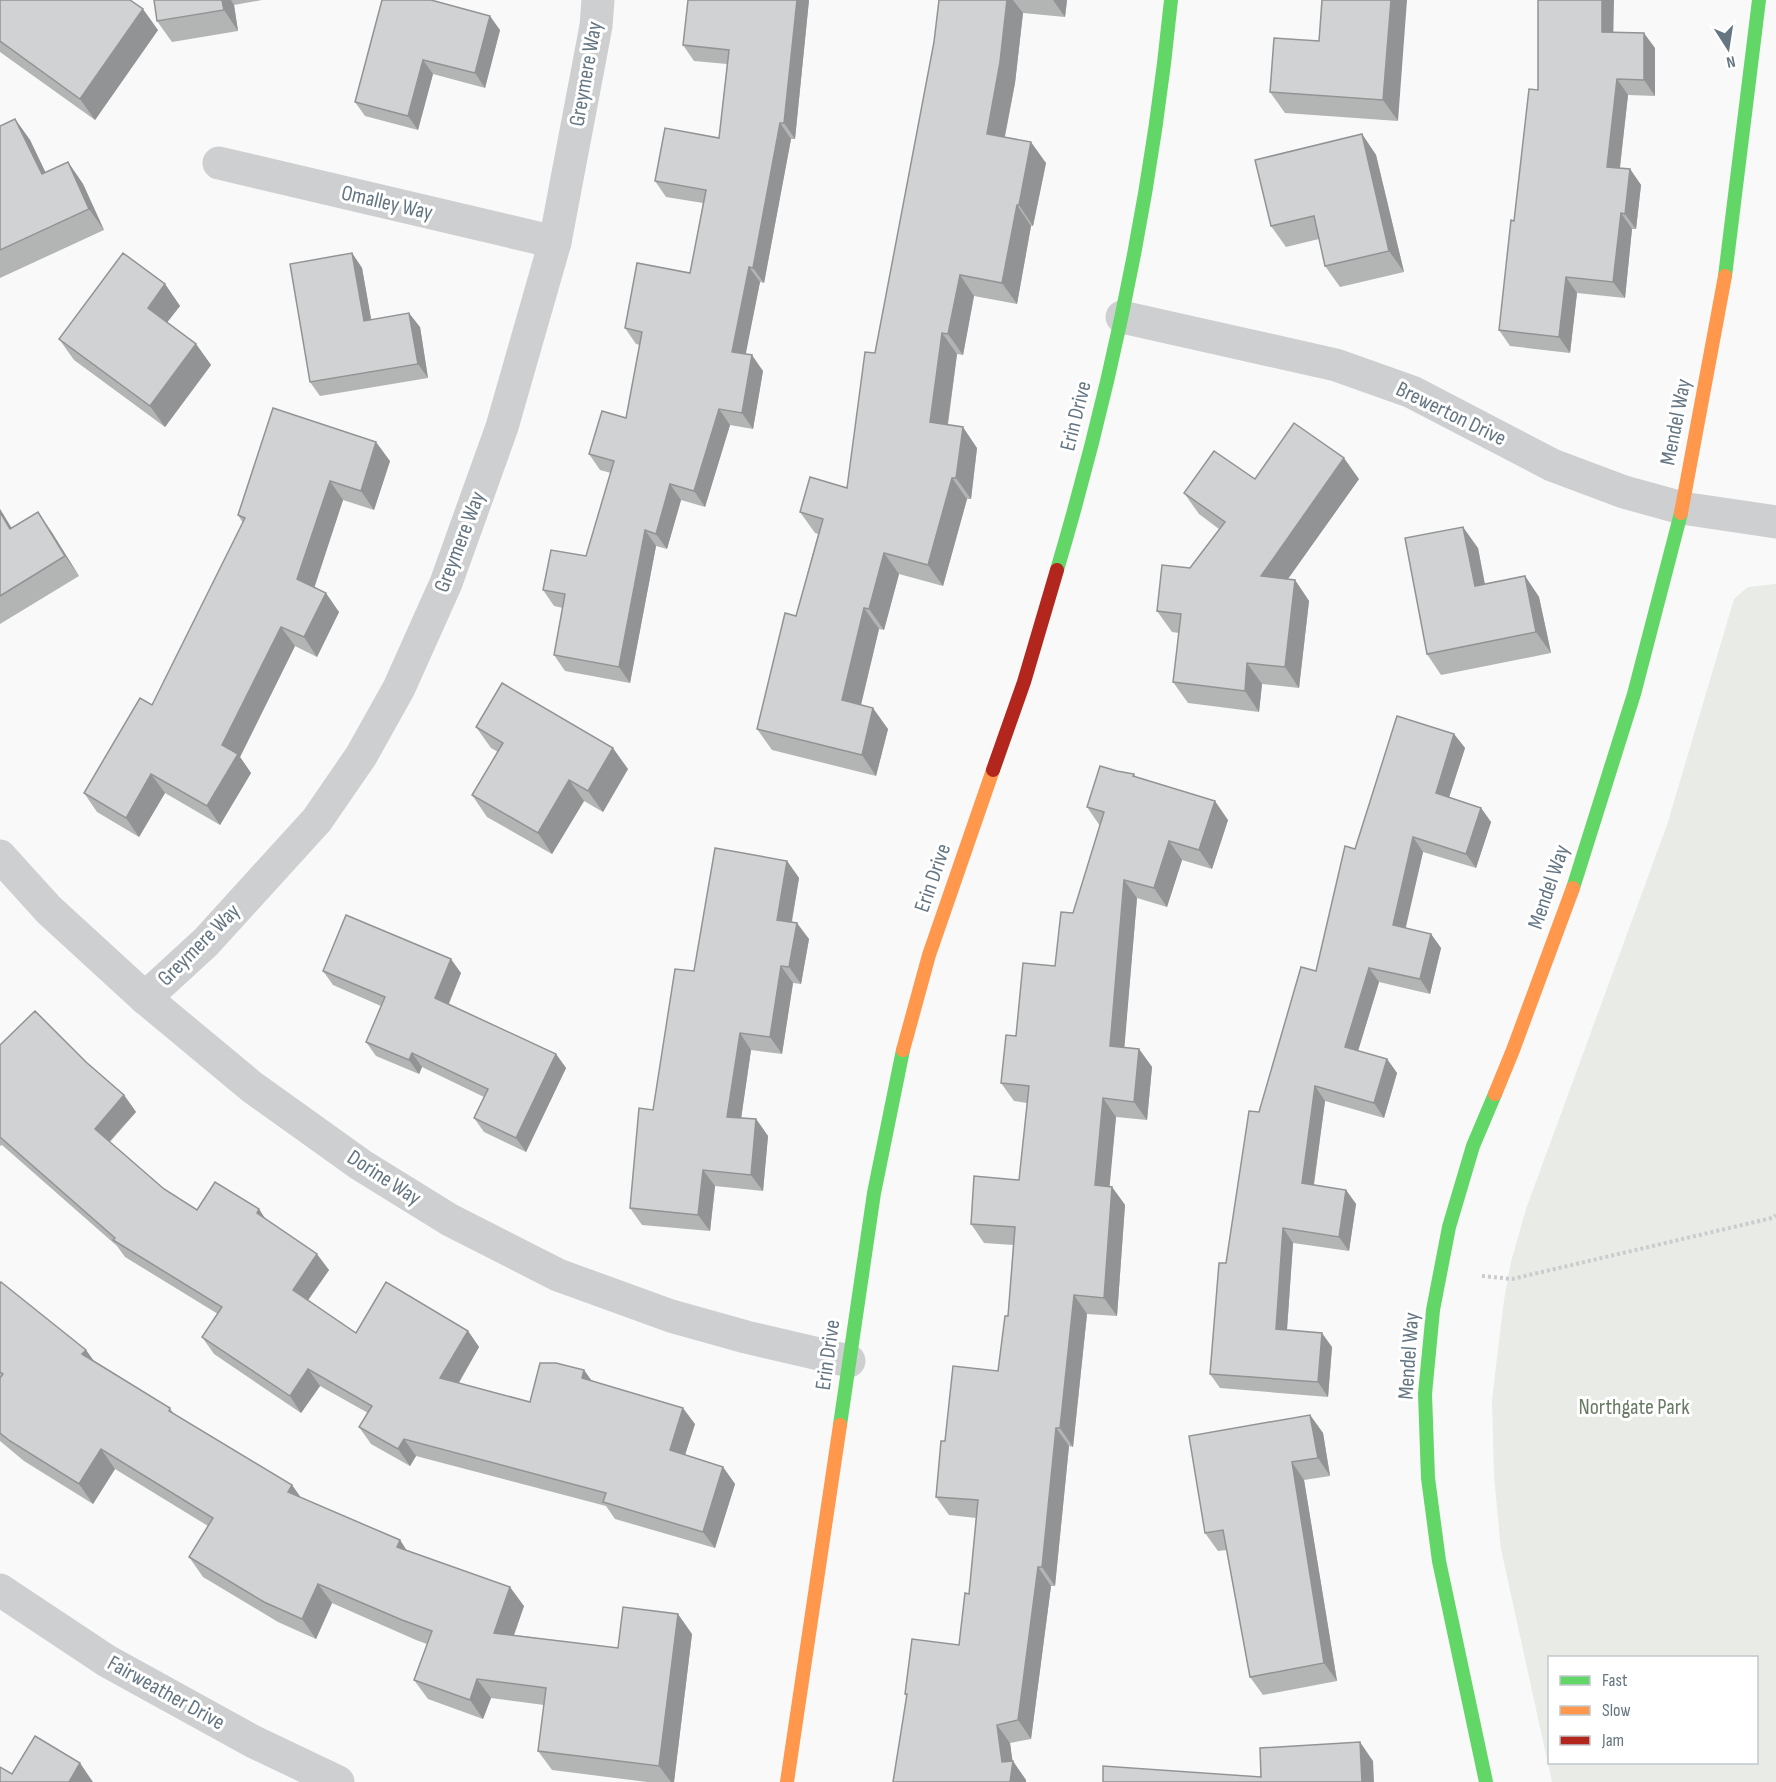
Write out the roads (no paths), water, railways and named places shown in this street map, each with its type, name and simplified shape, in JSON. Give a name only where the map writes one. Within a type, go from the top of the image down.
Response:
[{"type":"street","name":"Greymere Way","points":[[145,998],[206,942],[317,820],[361,756],[399,688],[446,583],[502,428],[555,242],[596,26],[598,0]]},
{"type":"street","name":"Erin Drive","points":[[787,1782],[874,1193],[899,1063],[929,954],[1017,703],[1074,513],[1122,317],[1140,226],[1166,50],[1171,0]]},
{"type":"street","name":"Mendel Way","points":[[1486,1782],[1439,1561],[1428,1478],[1425,1394],[1433,1310],[1449,1227],[1473,1146],[1513,1050],[1578,873],[1634,694],[1682,508],[1727,265],[1759,0]]},
{"type":"street","name":"Omalley Way","points":[[219,163],[555,242]]},
{"type":"street","name":"Brewerton Drive","points":[[1122,317],[1336,365],[1412,392],[1552,465],[1624,492],[1682,508],[1776,522]]},
{"type":"street","name":"Dorine Way","points":[[0,856],[49,910],[145,998],[252,1087],[361,1165],[450,1220],[558,1275],[671,1316],[746,1337],[849,1361]]},
{"type":"street","name":"Fairweather Drive","points":[[0,1590],[107,1661],[254,1742],[338,1782]]},
{"type":"park label","name":"Northgate Park","points":[[1634,1407]]}]
